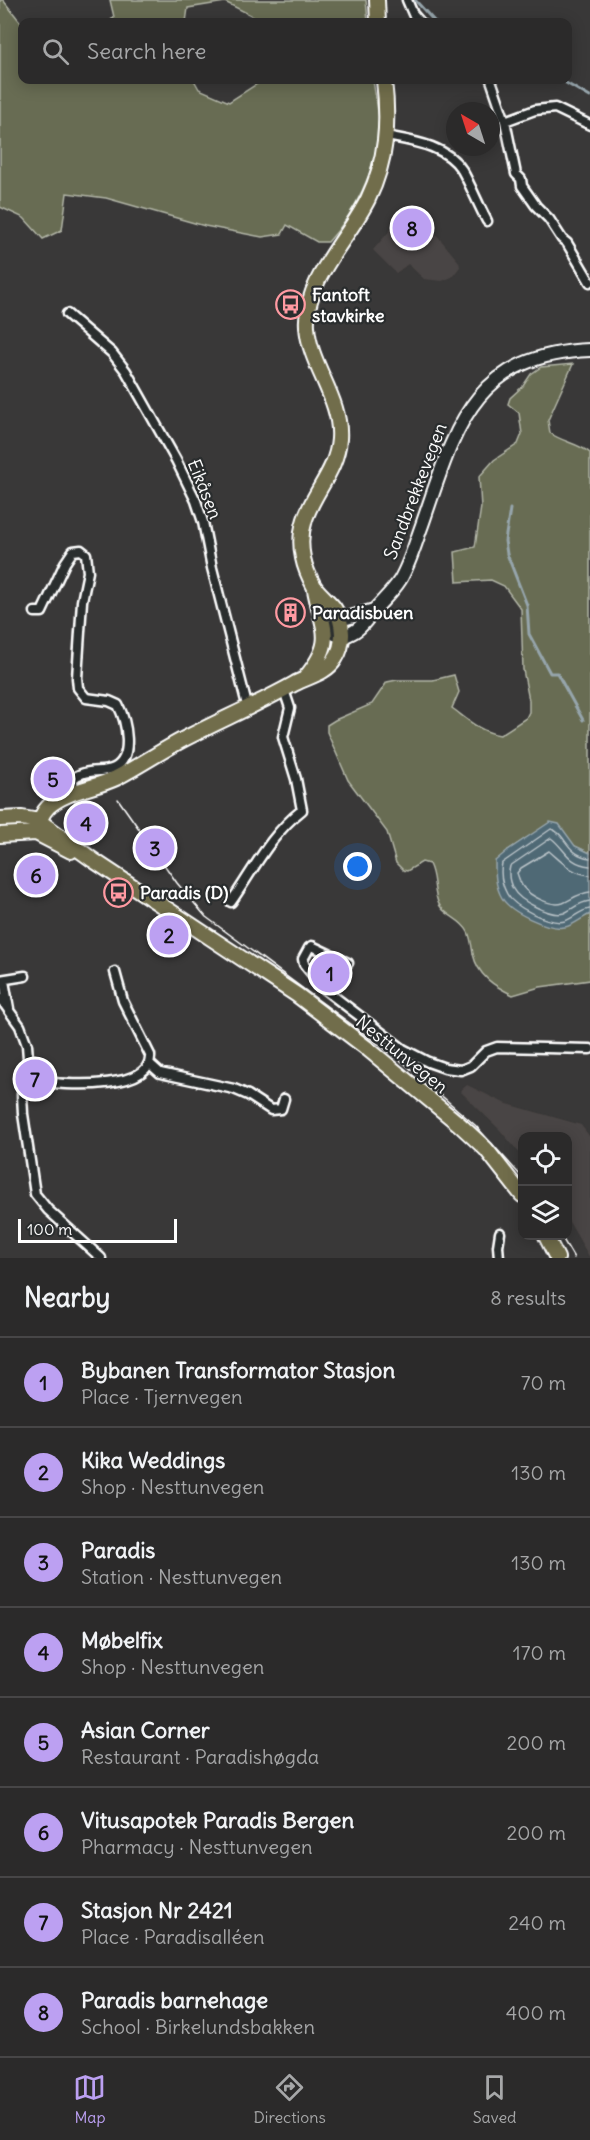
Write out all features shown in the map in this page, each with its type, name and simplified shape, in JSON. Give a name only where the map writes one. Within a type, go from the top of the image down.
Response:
[{"type":"main road","points":[[377,0],[378,18]]},
{"type":"main road","points":[[306,677],[319,662],[323,652],[325,630],[315,588],[304,561],[302,532],[313,499],[335,457],[339,430],[333,405],[309,342],[307,311],[319,279],[367,200],[380,169],[386,136],[387,107],[384,84]]},
{"type":"main road","points":[[38,827],[49,806],[113,779],[165,749],[248,709],[306,677],[320,673],[329,666],[336,658],[342,637],[340,621],[333,607],[315,588]]},
{"type":"main road","points":[[0,819],[22,818],[38,827]]},
{"type":"main road","points":[[0,835],[38,827]]},
{"type":"main road","name":"Nesttunvegen","points":[[38,827],[93,860],[297,995],[412,1083],[472,1136],[498,1163],[518,1190]]},
{"type":"main road","points":[[548,1240],[556,1258]]},
{"type":"street","points":[[407,0],[416,18]]},
{"type":"street","points":[[492,84],[506,121],[516,174],[536,206],[549,219],[573,253],[590,282]]},
{"type":"street","points":[[506,121],[535,110],[555,108],[590,125]]},
{"type":"street","points":[[386,136],[424,144],[449,156],[462,170],[487,221]]},
{"type":"street","name":"Eikåsen","points":[[68,314],[112,353],[126,371],[176,460],[196,501],[248,709]]},
{"type":"street","name":"Sandbrekkevegen","points":[[342,637],[361,628],[404,574],[452,441],[472,405],[505,374],[532,359],[549,354],[590,350]]},
{"type":"street","points":[[35,612],[42,612],[73,551],[81,550],[86,554],[88,572],[82,601],[77,667],[78,688],[86,698],[109,701],[118,705],[126,728],[127,743],[123,759],[115,767],[85,772],[73,779],[74,794]]},
{"type":"street","name":"Sandbrekkevegen","points":[[325,630],[340,621],[374,610]]},
{"type":"street","points":[[325,630],[342,637]]},
{"type":"street","points":[[231,902],[267,846],[287,821],[302,810],[296,779],[283,737],[290,708],[284,690]]},
{"type":"street","points":[[348,963],[312,946],[303,959],[304,964],[324,989],[405,1050],[438,1066],[454,1070],[465,1069],[486,1051],[497,1047],[590,1049]]},
{"type":"street","points":[[115,972],[128,1013],[148,1048],[150,1064],[160,1073],[239,1091],[271,1110],[280,1109],[284,1100]]},
{"type":"street","points":[[25,976],[2,980],[9,1009],[24,1035],[28,1058],[22,1094],[23,1114],[35,1194],[48,1210],[101,1258]]},
{"type":"street","points":[[0,998],[5,1007],[9,1009]]},
{"type":"street","points":[[28,1058],[48,1082],[65,1085],[99,1084],[125,1078],[142,1073],[150,1064]]},
{"type":"street","points":[[499,1258],[500,1233]]},
{"type":"shaded area","points":[[412,205],[459,262],[460,267],[452,277],[442,281],[424,279],[408,264],[396,273],[373,250]]},
{"type":"shaded area","points":[[467,1085],[504,1103],[581,1125],[590,1137],[590,1258],[572,1227],[572,1132],[518,1132],[518,1151],[460,1091]]},
{"type":"green space","points":[[0,0],[3,0],[18,19],[18,84],[196,84],[199,89],[229,102],[257,84],[374,84],[379,118],[374,160],[355,204],[328,242],[317,242],[287,225],[282,234],[262,237],[205,226],[106,198],[67,193],[62,230],[43,239],[24,218],[0,207]]},
{"type":"green space","points":[[110,0],[366,0],[368,18],[253,18],[225,2],[188,8],[187,18],[114,17]]},
{"type":"green space","points":[[573,364],[548,420],[550,433],[590,453],[590,853],[575,846],[528,837],[508,850],[580,919],[590,914],[590,980],[540,987],[513,995],[493,984],[475,962],[471,940],[465,927],[439,905],[429,864],[422,862],[407,871],[396,863],[387,832],[348,780],[327,732],[327,725],[372,704],[387,682],[433,680],[454,675],[459,692],[452,708],[480,728],[500,735],[526,718],[529,712],[529,700],[523,670],[521,609],[504,586],[491,580],[457,582],[455,552],[475,547],[481,507],[479,477],[494,460],[518,444],[522,434],[519,413],[508,404],[510,398],[523,386],[531,374],[541,367]]},
{"type":"water","points":[[550,822],[559,824],[575,846],[590,853],[590,914],[565,927],[540,923],[513,909],[502,898],[496,879],[495,861]]},
{"type":"waterway","points":[[415,0],[431,18]]},
{"type":"waterway","points":[[568,84],[590,97]]},
{"type":"waterway","points":[[510,509],[505,541],[507,554],[527,605],[529,634],[550,673],[557,673],[583,720]]},
{"type":"tram line","points":[[118,799],[177,883],[206,917],[405,1064],[475,1125],[518,1173]]},
{"type":"tram line","points":[[563,1240],[574,1258]]},
{"type":"place","name":"Paradis barnehage","points":[[412,228]]},
{"type":"place","name":"Fantoft stavkirke","points":[[291,304]]},
{"type":"place","name":"Paradisbuen","points":[[291,612]]},
{"type":"place","name":"Asian Corner","points":[[53,779]]},
{"type":"place","name":"Møbelfix","points":[[86,823]]},
{"type":"place","name":"Paradis","points":[[155,848]]},
{"type":"place","name":"Vitusapotek Paradis Bergen","points":[[36,875]]},
{"type":"place","name":"Paradis (D)","points":[[119,892]]},
{"type":"place","name":"Kika Weddings","points":[[169,935]]},
{"type":"place","name":"Bybanen Transformator Stasjon","points":[[330,973]]},
{"type":"place","name":"Stasjon Nr 2421","points":[[35,1079]]}]
